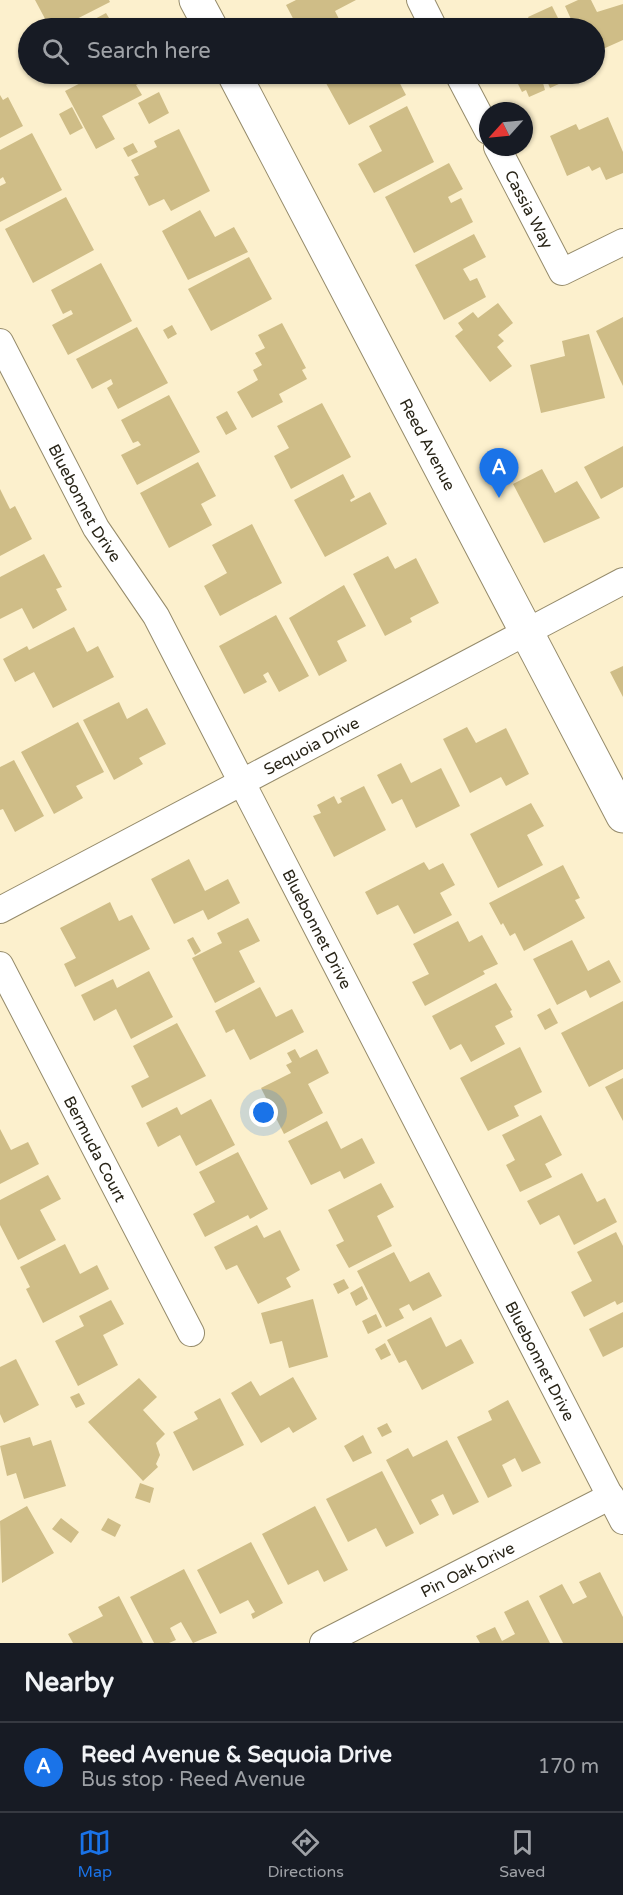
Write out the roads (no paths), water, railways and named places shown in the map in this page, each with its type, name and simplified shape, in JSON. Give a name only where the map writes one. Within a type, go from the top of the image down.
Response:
[{"type":"main road","points":[[196,0],[205,18]]},
{"type":"main road","name":"Reed Avenue","points":[[239,84],[623,816]]},
{"type":"street","points":[[463,84],[479,114]]},
{"type":"street","name":"Cassia Way","points":[[502,156],[562,272],[623,242]]},
{"type":"street","name":"Bluebonnet Drive","points":[[0,342],[96,528],[156,616],[623,1521]]},
{"type":"street","name":"Sequoia Drive","points":[[0,910],[241,784],[526,630],[623,581]]},
{"type":"street","name":"Bermuda Court","points":[[0,965],[191,1333]]},
{"type":"street","name":"Pin Oak Drive","points":[[323,1643],[611,1496]]},
{"type":"place","name":"Reed Avenue & Sequoia Drive","points":[[499,498]]}]
